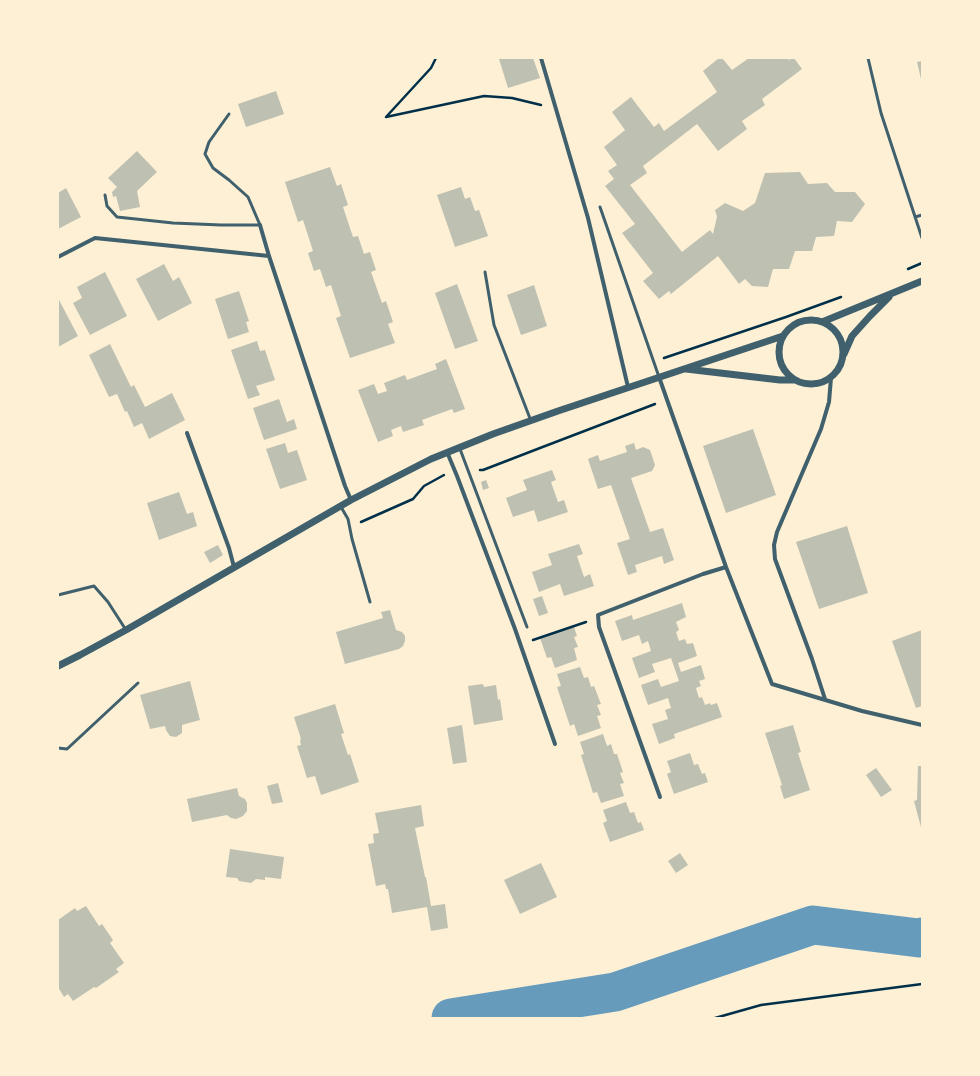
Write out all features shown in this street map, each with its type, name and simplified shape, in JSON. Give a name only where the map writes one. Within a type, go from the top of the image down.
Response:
[{"type":"street","points":[[541,58],[588,218],[628,387]]},
{"type":"street","points":[[260,225],[268,256],[351,500]]},
{"type":"street","points":[[58,257],[95,238],[268,256]]},
{"type":"street","points":[[822,322],[922,281]]},
{"type":"street","points":[[843,356],[843,347],[836,332],[822,322],[811,320],[800,322],[790,328],[783,336],[779,346],[781,366],[787,374],[804,384],[814,385],[823,382],[831,378],[837,372],[852,336],[892,294]]},
{"type":"street","points":[[58,666],[126,630],[340,506],[431,459],[460,447],[628,387],[783,336]]},
{"type":"street","points":[[684,368],[780,380],[795,380]]},
{"type":"street","points":[[659,377],[726,567],[772,684],[862,712],[922,725]]},
{"type":"street","points":[[824,700],[812,659],[775,559],[774,546],[777,532],[821,429],[829,402],[831,378]]},
{"type":"street","points":[[187,433],[229,548],[234,567]]},
{"type":"street","points":[[447,452],[515,629],[555,744]]},
{"type":"street","points":[[660,798],[599,627],[598,615],[703,574],[726,567]]},
{"type":"lane","points":[[868,58],[880,113],[922,238]]},
{"type":"lane","points":[[105,195],[107,206],[117,217],[173,223],[260,225],[248,197],[213,168],[205,154],[209,142],[229,114]]},
{"type":"lane","points":[[600,206],[659,377]]},
{"type":"lane","points":[[915,217],[922,215]]},
{"type":"lane","points":[[485,272],[494,325],[532,421]]},
{"type":"lane","points":[[460,447],[527,627]]},
{"type":"lane","points":[[340,506],[348,519],[352,539],[370,602]]},
{"type":"lane","points":[[58,595],[94,586],[108,602],[126,630]]},
{"type":"lane","points":[[58,748],[67,749],[138,683]]},
{"type":"path","points":[[436,58],[431,68],[386,117],[484,96],[512,98],[540,105],[558,117]]},
{"type":"path","points":[[903,271],[922,263]]},
{"type":"path","points":[[666,357],[786,317],[843,296]]},
{"type":"path","points":[[469,471],[483,470],[666,400]]},
{"type":"path","points":[[424,486],[454,470]]},
{"type":"path","points":[[527,627],[532,640],[586,622],[590,630],[599,627]]},
{"type":"path","points":[[715,1018],[761,1005],[922,984]]},
{"type":"building","points":[[533,58],[540,78],[508,88],[499,59]]},
{"type":"building","points":[[719,58],[722,58],[732,70],[749,58],[787,58],[789,60],[794,58],[802,69],[762,99],[765,105],[742,121],[747,129],[718,151],[697,124],[643,166],[647,173],[630,185],[682,252],[710,230],[713,234],[717,217],[715,210],[725,203],[743,211],[755,203],[765,173],[800,172],[808,184],[827,183],[835,192],[855,192],[865,204],[852,222],[837,221],[834,236],[816,237],[812,251],[795,251],[789,269],[773,269],[768,287],[752,286],[745,279],[739,284],[718,256],[671,294],[669,291],[659,299],[643,281],[653,273],[622,233],[635,224],[605,186],[614,179],[608,171],[617,165],[604,147],[625,130],[612,112],[631,97],[654,127],[659,123],[664,131],[717,92],[703,71]]},
{"type":"building","points":[[922,61],[922,79],[921,79],[917,62]]},
{"type":"building","points":[[276,91],[284,114],[246,127],[238,104]]},
{"type":"building","points":[[137,151],[157,172],[137,191],[140,207],[120,211],[116,196],[113,197],[112,192],[117,187],[108,178]]},
{"type":"building","points":[[330,167],[337,186],[341,184],[348,205],[343,207],[353,237],[358,236],[364,254],[370,252],[376,270],[371,272],[382,303],[386,301],[393,322],[388,324],[395,343],[350,358],[336,318],[341,316],[331,285],[326,287],[320,269],[314,271],[308,253],[313,251],[303,220],[298,222],[285,182]]},
{"type":"building","points":[[461,187],[465,199],[470,197],[475,211],[479,210],[488,236],[455,247],[437,195]]},
{"type":"building","points":[[66,188],[81,217],[58,229],[58,193]]},
{"type":"building","points":[[164,264],[173,281],[179,277],[192,303],[158,321],[136,279]]},
{"type":"building","points":[[105,272],[127,316],[90,335],[73,303],[82,298],[77,287]]},
{"type":"building","points":[[457,284],[478,341],[455,349],[435,293]]},
{"type":"building","points":[[534,285],[547,326],[521,335],[507,295]]},
{"type":"building","points":[[239,291],[249,321],[246,322],[249,332],[228,339],[215,299]]},
{"type":"building","points":[[58,298],[78,336],[58,347]]},
{"type":"building","points":[[257,341],[260,351],[265,350],[275,380],[256,386],[260,395],[248,399],[231,350]]},
{"type":"building","points":[[110,344],[131,387],[134,385],[145,407],[172,393],[185,420],[149,439],[142,423],[134,427],[117,394],[109,397],[89,355]]},
{"type":"building","points":[[446,359],[465,409],[454,413],[452,409],[422,420],[424,425],[403,432],[401,426],[391,430],[393,436],[378,442],[358,390],[374,384],[378,394],[387,391],[384,383],[405,375],[407,380],[437,369],[435,364]]},
{"type":"building","points":[[279,399],[287,422],[294,419],[297,429],[264,440],[253,408]]},
{"type":"building","points":[[753,429],[776,495],[726,513],[703,446]]},
{"type":"building","points":[[285,443],[288,453],[297,450],[307,480],[280,489],[266,449]]},
{"type":"building","points":[[634,443],[636,450],[643,447],[650,450],[655,465],[652,471],[631,478],[650,532],[663,528],[674,560],[664,564],[662,556],[635,565],[637,572],[628,575],[617,543],[630,539],[611,485],[598,489],[588,459],[598,455],[600,461],[627,452],[625,446]]},
{"type":"building","points":[[552,470],[556,480],[551,482],[558,502],[564,500],[568,512],[538,522],[534,510],[513,517],[506,498],[527,490],[523,480]]},
{"type":"building","points":[[486,480],[489,488],[483,490],[481,482]]},
{"type":"building","points":[[179,492],[187,514],[193,512],[197,526],[159,540],[147,503]]},
{"type":"building","points":[[847,526],[868,593],[819,609],[796,542]]},
{"type":"building","points":[[579,544],[583,554],[577,556],[584,577],[590,574],[594,586],[564,596],[560,584],[539,592],[532,572],[552,565],[548,554]]},
{"type":"building","points":[[218,545],[223,555],[210,563],[204,552]]},
{"type":"building","points":[[542,596],[548,613],[539,616],[533,599]]},
{"type":"building","points":[[682,603],[686,617],[676,622],[679,630],[676,632],[679,641],[685,639],[687,644],[693,643],[697,656],[678,663],[681,672],[701,665],[705,679],[699,681],[701,686],[696,688],[699,698],[702,697],[705,705],[717,703],[722,717],[674,734],[675,738],[659,744],[652,724],[668,719],[665,710],[671,708],[668,698],[648,705],[641,685],[658,679],[661,687],[679,681],[671,658],[652,664],[655,672],[639,678],[632,658],[651,651],[648,641],[642,644],[639,635],[622,641],[615,621],[632,615],[633,620]]},
{"type":"building","points":[[390,610],[396,630],[402,632],[405,636],[403,646],[399,649],[345,664],[336,632],[383,618],[381,612]]},
{"type":"building","points":[[574,627],[577,636],[574,637],[578,647],[574,648],[577,660],[555,668],[551,657],[547,658],[540,638]]},
{"type":"building","points":[[922,630],[922,706],[916,708],[892,641]]},
{"type":"building","points":[[580,667],[584,678],[588,677],[591,687],[594,686],[601,704],[597,705],[601,715],[597,716],[601,728],[578,736],[574,724],[570,726],[557,687],[561,686],[557,674]]},
{"type":"building","points":[[190,681],[200,720],[182,725],[182,733],[176,737],[170,736],[165,726],[150,729],[140,695]]},
{"type":"building","points":[[483,684],[484,687],[496,685],[503,720],[474,725],[468,686]]},
{"type":"building","points":[[335,704],[344,733],[341,734],[348,755],[350,754],[359,782],[321,795],[315,776],[307,778],[297,746],[301,745],[301,739],[294,717]]},
{"type":"building","points":[[462,725],[467,762],[453,764],[447,728]]},
{"type":"building","points":[[793,725],[801,752],[798,753],[810,790],[784,799],[780,786],[782,785],[765,733]]},
{"type":"building","points":[[603,734],[607,746],[611,744],[614,754],[617,754],[623,772],[620,773],[624,783],[620,784],[624,796],[601,803],[597,792],[593,793],[581,755],[584,754],[580,742]]},
{"type":"building","points":[[690,753],[694,765],[698,764],[702,774],[705,773],[708,782],[674,794],[667,774],[671,772],[667,761]]},
{"type":"building","points":[[918,766],[922,766],[922,831],[914,801],[917,800]]},
{"type":"building","points":[[876,768],[892,790],[881,797],[866,775]]},
{"type":"building","points":[[278,783],[283,802],[272,804],[267,786]]},
{"type":"building","points":[[237,788],[239,796],[245,799],[247,803],[247,811],[243,816],[236,819],[227,815],[192,822],[187,799]]},
{"type":"building","points":[[626,802],[630,813],[634,812],[638,823],[641,822],[644,830],[610,842],[603,823],[607,821],[603,810]]},
{"type":"building","points":[[421,805],[424,826],[415,828],[431,906],[445,904],[448,928],[431,931],[427,907],[392,913],[388,889],[386,889],[385,884],[376,886],[368,844],[374,843],[373,834],[379,833],[375,813]]},
{"type":"building","points":[[230,849],[284,857],[281,879],[265,877],[265,880],[256,879],[251,883],[239,881],[237,878],[226,877]]},
{"type":"building","points":[[680,853],[688,865],[676,873],[668,861]]},
{"type":"building","points":[[541,863],[557,897],[520,914],[504,880]]},
{"type":"building","points":[[86,906],[99,926],[102,924],[113,940],[110,943],[124,963],[116,969],[119,972],[96,988],[94,987],[73,1001],[68,994],[64,997],[58,987],[58,920],[75,908],[77,911]]},
{"type":"waterway","points":[[451,1018],[615,992],[813,925],[919,938],[922,937]]}]
